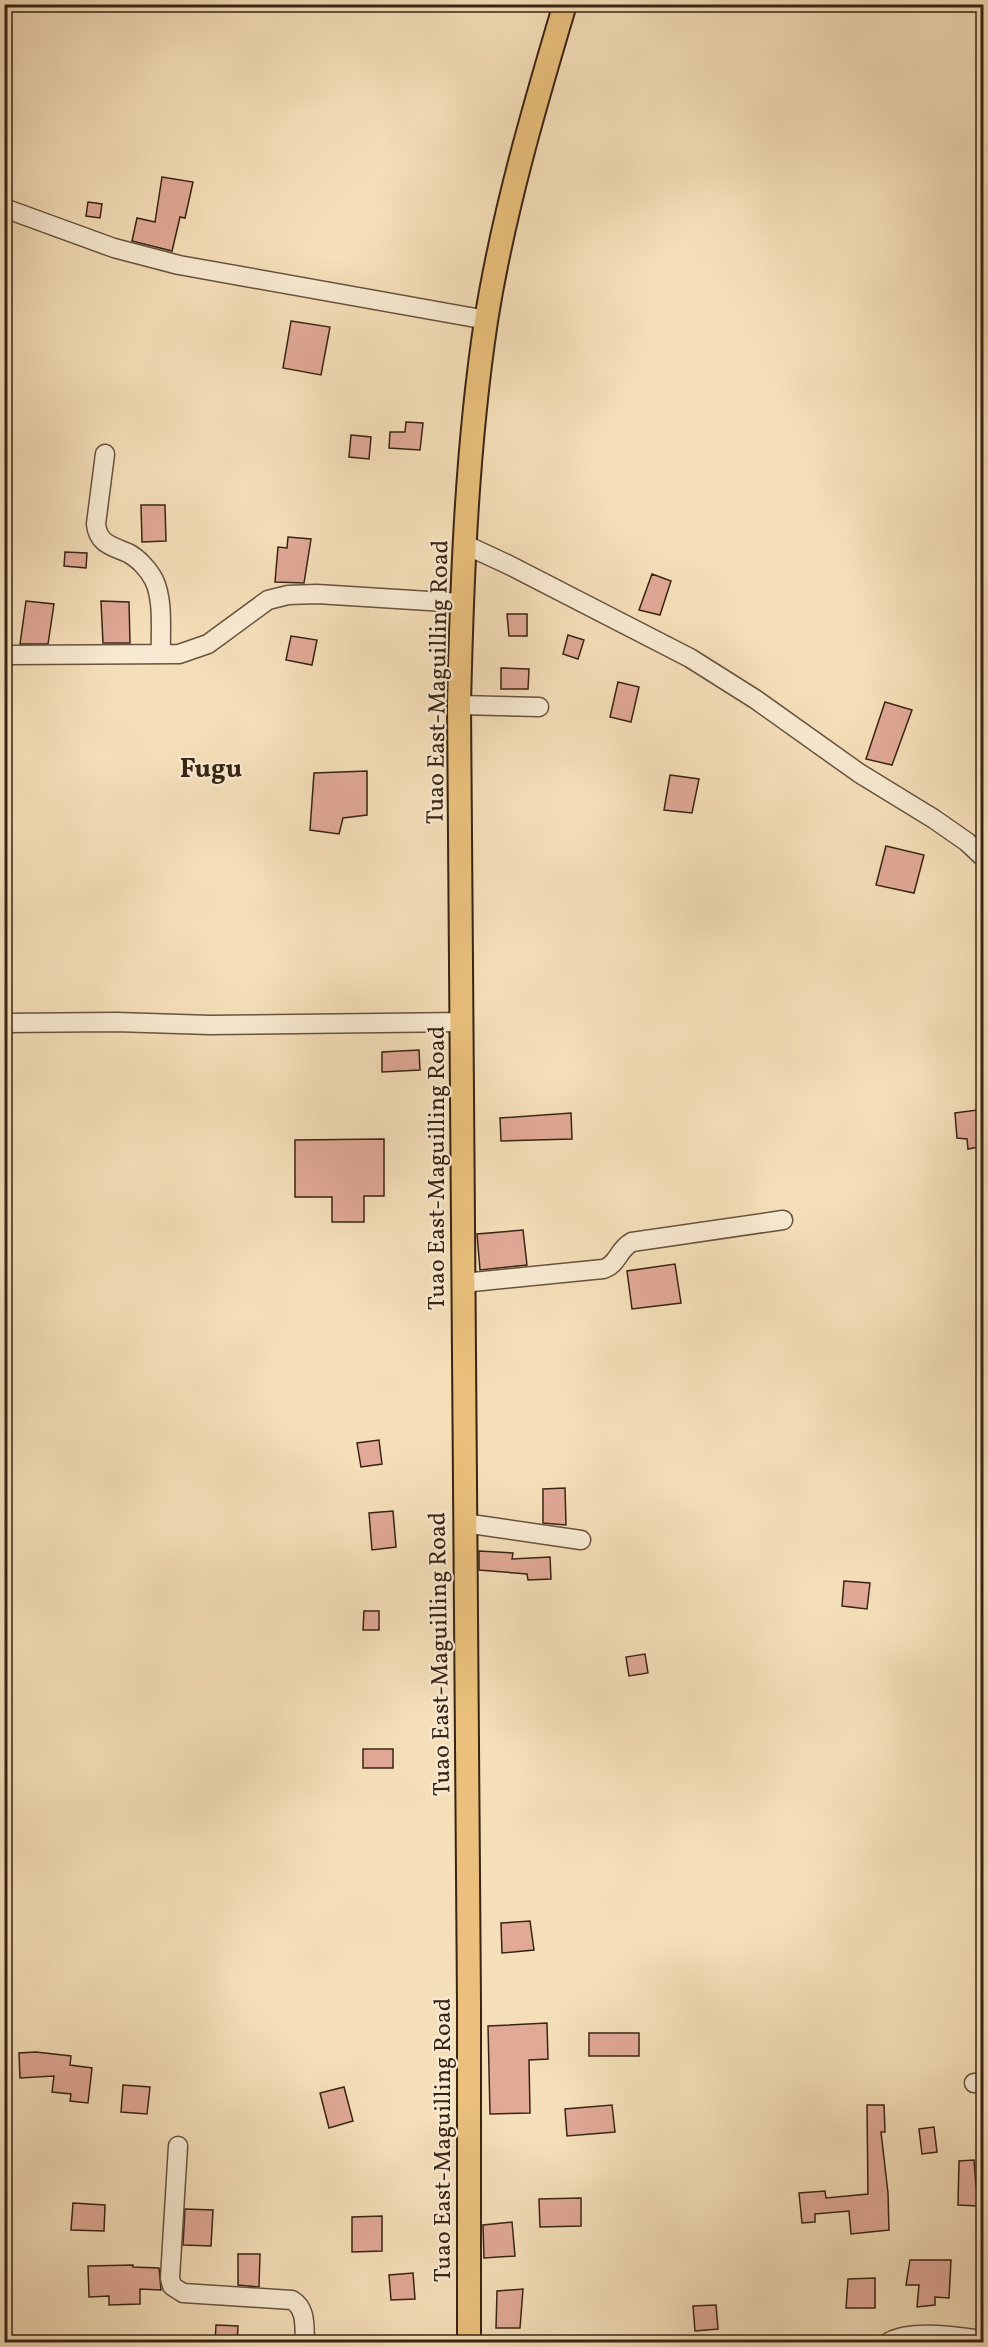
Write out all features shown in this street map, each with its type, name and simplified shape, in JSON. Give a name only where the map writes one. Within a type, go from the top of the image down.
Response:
[{"type":"main road","name":"Tuao East-Maguilling Road","points":[[469,2343],[469,2004],[459,705],[461,603],[472,442],[487,320],[519,167],[565,4]]},
{"type":"street","points":[[4,208],[114,248],[180,266],[487,320]]},
{"type":"street","points":[[105,454],[96,524],[97,533],[109,546],[130,554],[154,579],[158,593],[161,654]]},
{"type":"street","points":[[466,545],[508,564],[690,658],[756,699],[859,773],[934,819],[967,842],[984,858]]},
{"type":"street","points":[[4,655],[179,654],[208,644],[268,600],[288,595],[317,594],[461,603]]},
{"type":"street","points":[[459,705],[539,707]]},
{"type":"street","points":[[4,1023],[463,1022]]},
{"type":"street","points":[[464,1282],[603,1269],[615,1263],[622,1249],[632,1242],[783,1220]]},
{"type":"street","points":[[464,1523],[581,1540]]},
{"type":"street","points":[[178,2146],[170,2278],[172,2286],[183,2293],[292,2300],[299,2304],[303,2312],[305,2343]]},
{"type":"street","points":[[889,2343],[902,2337],[936,2335],[984,2340]]},
{"type":"building","points":[[162,177],[193,182],[185,218],[180,217],[172,251],[132,241],[137,218],[155,222]]},
{"type":"building","points":[[88,202],[102,204],[100,218],[86,216]]},
{"type":"building","points":[[291,321],[330,327],[321,375],[283,368]]},
{"type":"building","points":[[406,422],[423,423],[420,450],[389,448],[390,432],[405,432]]},
{"type":"building","points":[[351,435],[371,437],[369,459],[349,457]]},
{"type":"building","points":[[141,505],[165,505],[166,541],[142,542]]},
{"type":"building","points":[[288,537],[311,539],[304,583],[275,582],[278,547],[287,548]]},
{"type":"building","points":[[65,552],[87,553],[86,568],[64,566]]},
{"type":"building","points":[[652,574],[671,581],[660,615],[639,610]]},
{"type":"building","points":[[26,601],[54,604],[48,644],[20,644]]},
{"type":"building","points":[[101,601],[129,602],[130,643],[103,643]]},
{"type":"building","points":[[507,614],[527,614],[527,636],[509,636]]},
{"type":"building","points":[[568,635],[584,640],[578,659],[563,654]]},
{"type":"building","points":[[291,636],[317,640],[312,665],[286,660]]},
{"type":"building","points":[[501,668],[529,669],[528,689],[501,689]]},
{"type":"building","points":[[618,682],[639,687],[631,722],[610,717]]},
{"type":"building","points":[[885,702],[912,710],[892,765],[866,759]]},
{"type":"building","points":[[367,771],[367,815],[343,818],[339,834],[310,830],[314,773]]},
{"type":"building","points":[[670,775],[699,779],[692,813],[664,810]]},
{"type":"building","points":[[886,846],[924,855],[914,893],[876,885]]},
{"type":"building","points":[[419,1050],[420,1070],[382,1072],[382,1052]]},
{"type":"building","points":[[977,1110],[979,1127],[984,1126],[984,1146],[968,1149],[967,1139],[957,1138],[955,1113]]},
{"type":"building","points":[[571,1113],[572,1139],[501,1141],[500,1118]]},
{"type":"building","points":[[384,1139],[384,1196],[364,1196],[364,1222],[332,1222],[332,1197],[295,1197],[295,1140]]},
{"type":"building","points":[[523,1230],[527,1265],[480,1270],[477,1234]]},
{"type":"building","points":[[675,1264],[681,1303],[632,1309],[627,1271]]},
{"type":"building","points":[[379,1440],[382,1464],[361,1467],[357,1443]]},
{"type":"building","points":[[565,1488],[566,1525],[543,1523],[543,1489]]},
{"type":"building","points":[[393,1511],[396,1547],[372,1550],[369,1513]]},
{"type":"building","points":[[479,1551],[513,1553],[512,1559],[550,1557],[551,1579],[528,1580],[527,1574],[479,1570]]},
{"type":"building","points":[[844,1581],[870,1583],[867,1609],[842,1606]]},
{"type":"building","points":[[364,1611],[379,1611],[379,1630],[363,1630]]},
{"type":"building","points":[[645,1654],[648,1673],[629,1676],[626,1657]]},
{"type":"building","points":[[363,1749],[393,1749],[393,1768],[363,1768]]},
{"type":"building","points":[[530,1921],[534,1950],[502,1953],[501,1923]]},
{"type":"building","points":[[547,2023],[548,2059],[529,2060],[530,2113],[490,2114],[488,2026]]},
{"type":"building","points":[[589,2033],[639,2033],[639,2056],[589,2056]]},
{"type":"building","points":[[36,2052],[71,2056],[70,2065],[92,2068],[88,2103],[70,2101],[71,2094],[52,2092],[54,2076],[20,2078],[19,2053]]},
{"type":"building","points":[[123,2085],[150,2087],[147,2114],[121,2112]]},
{"type":"building","points":[[344,2087],[353,2121],[329,2128],[320,2093]]},
{"type":"building","points":[[612,2105],[615,2132],[567,2136],[565,2109]]},
{"type":"building","points":[[867,2105],[884,2105],[885,2132],[881,2132],[888,2193],[889,2230],[851,2234],[849,2211],[815,2214],[815,2222],[802,2223],[799,2193],[825,2191],[826,2198],[868,2194]]},
{"type":"building","points":[[934,2127],[937,2152],[922,2154],[919,2129]]},
{"type":"building","points":[[974,2160],[978,2206],[958,2205],[959,2161]]},
{"type":"building","points":[[581,2198],[581,2226],[540,2227],[539,2199]]},
{"type":"building","points":[[73,2203],[105,2205],[104,2231],[71,2230]]},
{"type":"building","points":[[185,2209],[213,2210],[211,2246],[183,2245]]},
{"type":"building","points":[[382,2216],[382,2251],[352,2252],[352,2217]]},
{"type":"building","points":[[512,2222],[515,2256],[484,2258],[483,2225]]},
{"type":"building","points":[[238,2254],[260,2254],[259,2287],[238,2285]]},
{"type":"building","points":[[910,2260],[951,2260],[949,2298],[935,2297],[935,2305],[917,2307],[919,2285],[906,2285]]},
{"type":"building","points":[[133,2265],[133,2267],[159,2268],[161,2290],[140,2289],[140,2304],[109,2305],[109,2296],[89,2297],[88,2266]]},
{"type":"building","points":[[413,2273],[415,2299],[391,2300],[389,2275]]},
{"type":"building","points":[[875,2278],[875,2308],[846,2308],[848,2279]]},
{"type":"building","points":[[523,2289],[520,2328],[496,2328],[497,2291]]},
{"type":"building","points":[[716,2305],[718,2329],[695,2331],[693,2306]]},
{"type":"building","points":[[216,2325],[238,2326],[237,2343],[215,2343]]},
{"type":"district","name":"Fugu","points":[[211,768]]}]
